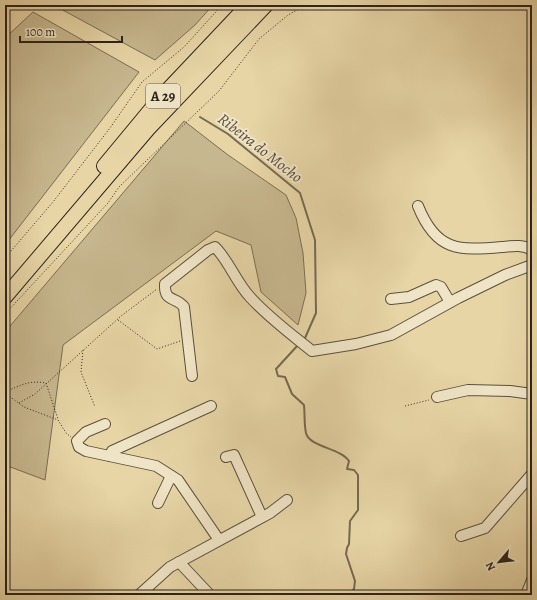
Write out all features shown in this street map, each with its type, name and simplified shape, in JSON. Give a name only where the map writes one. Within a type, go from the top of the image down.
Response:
[{"type":"highway","name":"A 29","points":[[5,282],[162,96],[248,5]]},
{"type":"highway","name":"A 29","points":[[5,297],[148,129],[267,6]]},
{"type":"street","points":[[418,206],[428,226],[448,246],[458,248],[490,248],[516,246],[532,250]]},
{"type":"street","points":[[192,376],[184,307],[182,303],[168,297],[165,292],[165,284],[208,250],[215,247],[220,252],[233,276],[249,296],[312,351],[318,351],[384,336],[422,319],[450,302],[505,275],[532,265]]},
{"type":"street","points":[[391,298],[409,297],[436,285],[441,287],[450,302]]},
{"type":"street","points":[[437,397],[468,390],[510,391],[532,394]]},
{"type":"street","points":[[110,456],[112,451],[211,406]]},
{"type":"street","points":[[105,424],[86,432],[77,441],[79,446],[86,451],[156,466],[178,480],[219,540]]},
{"type":"street","points":[[226,457],[234,455],[262,517]]},
{"type":"street","points":[[461,536],[485,528],[532,474]]},
{"type":"street","points":[[158,503],[172,476]]},
{"type":"street","points":[[139,595],[164,571],[262,517],[287,500]]},
{"type":"street","points":[[179,562],[210,595]]},
{"type":"street","points":[[526,595],[532,580]]},
{"type":"path","points":[[5,258],[53,202],[110,128],[142,82],[184,47],[222,5]]},
{"type":"path","points":[[5,314],[108,203],[119,187],[219,91],[259,39],[288,15],[306,5]]},
{"type":"path","points":[[19,403],[35,394],[118,319],[165,284]]},
{"type":"path","points":[[118,319],[157,349],[178,341],[188,340]]},
{"type":"path","points":[[83,350],[81,372],[95,407]]},
{"type":"path","points":[[46,383],[36,381],[22,384],[5,393],[24,407],[58,420]]},
{"type":"path","points":[[46,383],[58,420],[66,433],[77,441]]},
{"type":"path","points":[[405,406],[437,397]]},
{"type":"shaded area","points":[[61,5],[213,5],[195,25],[155,60],[59,8]]},
{"type":"shaded area","points":[[33,12],[139,72],[5,245],[5,38]]},
{"type":"shaded area","points":[[184,121],[228,155],[286,195],[296,218],[303,253],[306,293],[298,325],[261,292],[251,245],[216,231],[63,345],[45,480],[5,465],[5,332]]},
{"type":"waterway","name":"Ribeira do Mocho","points":[[200,117],[228,134],[300,193],[315,240],[316,313],[305,338]]},
{"type":"waterway","name":"Ribeira do Mocho","points":[[298,345],[276,369],[278,376],[285,377],[292,394],[304,405],[305,430],[308,438],[319,445],[345,457],[349,461],[347,469],[354,470],[358,475],[358,510],[350,521],[349,544],[346,554],[355,581],[354,589],[348,595]]}]
